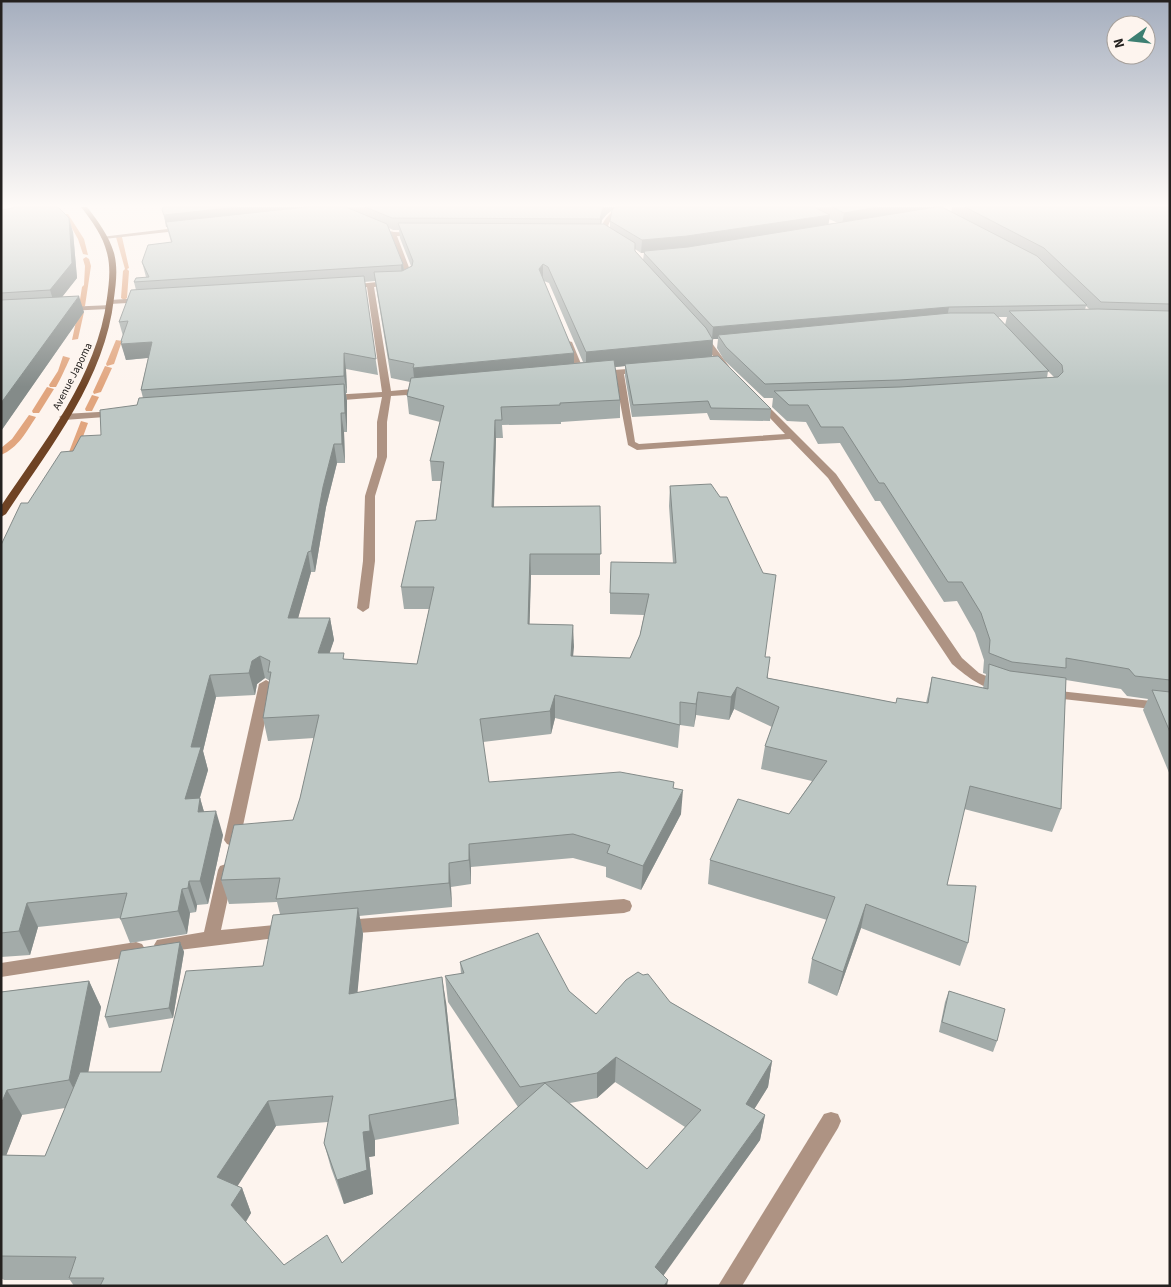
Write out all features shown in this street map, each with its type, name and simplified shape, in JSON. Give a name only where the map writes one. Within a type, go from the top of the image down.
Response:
[{"type":"main road","name":"Avenue Japoma","points":[[1,514],[64,418],[88,373],[100,346],[110,304],[112,267]]},
{"type":"street","points":[[341,288],[409,281],[410,278],[406,267]]},
{"type":"street","points":[[362,608],[369,561],[370,496],[382,457],[382,422],[387,394],[370,286]]},
{"type":"street","points":[[62,310],[148,299]]},
{"type":"street","points":[[563,330],[582,376]]},
{"type":"street","points":[[697,331],[714,344],[715,362],[733,376]]},
{"type":"street","points":[[573,377],[656,368]]},
{"type":"street","points":[[619,372],[631,443],[637,447],[792,436]]},
{"type":"street","points":[[318,399],[436,390]]},
{"type":"street","points":[[761,401],[792,436],[832,476],[957,661],[974,676],[1003,688],[1013,689]]},
{"type":"street","points":[[64,418],[122,413]]},
{"type":"street","points":[[212,938],[266,684]]},
{"type":"street","points":[[1042,693],[1170,707]]},
{"type":"street","points":[[329,928],[624,906]]},
{"type":"street","points":[[1,970],[212,938],[300,930]]},
{"type":"street","points":[[729,1286],[831,1121]]},
{"type":"building","points":[[1,267],[69,267],[50,290],[1,293]]},
{"type":"building","points":[[144,267],[369,267],[134,282],[136,278],[149,277]]},
{"type":"building","points":[[410,267],[541,267],[539,269],[574,353],[413,368],[414,364],[389,359],[374,272],[402,271]]},
{"type":"building","points":[[548,267],[650,267],[706,328],[713,340],[586,352]]},
{"type":"building","points":[[657,267],[1048,267],[1087,305],[949,307],[713,327]]},
{"type":"building","points":[[1064,267],[1170,267],[1170,304],[1101,302]]},
{"type":"building","points":[[364,276],[376,359],[344,353],[344,376],[141,390],[152,342],[121,344],[128,321],[119,322],[131,290]]},
{"type":"building","points":[[79,296],[1,403],[1,300]]},
{"type":"building","points":[[1098,309],[1170,311],[1170,680],[1135,676],[1129,669],[1066,658],[1066,668],[1012,662],[989,653],[990,640],[981,613],[962,582],[948,582],[884,483],[879,483],[843,427],[821,427],[808,405],[789,405],[774,391],[900,387],[1058,377],[1063,372],[1062,365],[1009,311]]},
{"type":"building","points":[[950,313],[994,313],[1049,371],[899,380],[765,384],[726,347],[718,335]]},
{"type":"building","points":[[718,356],[771,409],[711,408],[708,401],[633,405],[625,364]]},
{"type":"building","points":[[614,360],[620,400],[501,407],[502,420],[495,420],[492,507],[600,506],[601,554],[530,554],[528,624],[573,625],[571,656],[630,658],[640,635],[649,594],[610,593],[611,562],[676,563],[670,486],[711,484],[720,497],[727,497],[763,573],[776,575],[765,657],[770,657],[767,678],[896,703],[897,698],[928,703],[932,677],[988,689],[989,664],[1010,671],[1066,678],[1061,809],[970,786],[947,885],[976,886],[968,943],[866,904],[843,972],[812,959],[835,897],[710,860],[738,799],[789,814],[827,761],[765,746],[779,707],[737,687],[731,697],[698,692],[696,704],[680,702],[680,725],[555,695],[550,711],[480,719],[489,782],[620,772],[674,782],[673,788],[683,790],[643,866],[607,853],[610,845],[573,834],[469,844],[469,860],[449,863],[449,883],[276,899],[280,878],[221,880],[234,825],[293,820],[300,798],[319,715],[263,718],[271,672],[268,672],[270,661],[260,656],[252,661],[249,673],[210,675],[191,747],[201,747],[185,799],[200,798],[198,812],[216,811],[200,881],[189,881],[188,888],[182,889],[178,911],[120,919],[127,893],[27,903],[19,931],[1,933],[1,545],[21,503],[28,503],[61,452],[73,451],[81,436],[101,435],[100,410],[137,405],[139,398],[344,384],[345,413],[341,413],[342,444],[334,444],[323,487],[311,551],[308,552],[288,618],[330,618],[318,653],[344,653],[343,659],[417,664],[434,587],[401,587],[416,521],[436,520],[444,462],[430,461],[444,406],[407,396],[411,378]]},
{"type":"building","points":[[1152,690],[1170,692],[1170,732]]},
{"type":"building","points":[[358,908],[349,994],[442,977],[455,1099],[369,1115],[370,1131],[363,1132],[367,1170],[337,1180],[324,1143],[333,1096],[268,1101],[217,1177],[242,1188],[231,1205],[284,1265],[327,1235],[342,1263],[545,1083],[647,1169],[701,1110],[616,1057],[597,1073],[520,1087],[445,976],[464,973],[460,962],[538,933],[569,991],[596,1014],[626,980],[638,972],[643,975],[648,974],[670,1002],[772,1061],[746,1104],[765,1115],[655,1267],[668,1280],[664,1286],[100,1286],[104,1278],[69,1278],[76,1257],[1,1256],[1,1155],[45,1156],[80,1072],[161,1072],[186,971],[263,966],[273,915]]},
{"type":"building","points":[[180,942],[169,1008],[105,1017],[121,951]]},
{"type":"building","points":[[89,981],[69,1080],[7,1090],[1,1104],[1,992]]},
{"type":"building","points":[[949,991],[1005,1009],[997,1041],[942,1022]]},
{"type":"waterway","points":[[86,284],[88,267]]},
{"type":"waterway","points":[[124,298],[126,271]]},
{"type":"waterway","points":[[82,306],[85,287]]},
{"type":"waterway","points":[[74,339],[81,312]]},
{"type":"waterway","points":[[110,364],[118,341]]},
{"type":"waterway","points":[[61,370],[66,358]]},
{"type":"waterway","points":[[97,392],[108,368]]},
{"type":"waterway","points":[[53,385],[59,373]]},
{"type":"waterway","points":[[36,411],[50,389]]},
{"type":"waterway","points":[[89,409],[95,397]]},
{"type":"waterway","points":[[1,452],[15,441],[32,417]]},
{"type":"waterway","points":[[67,460],[73,453],[84,423]]}]
